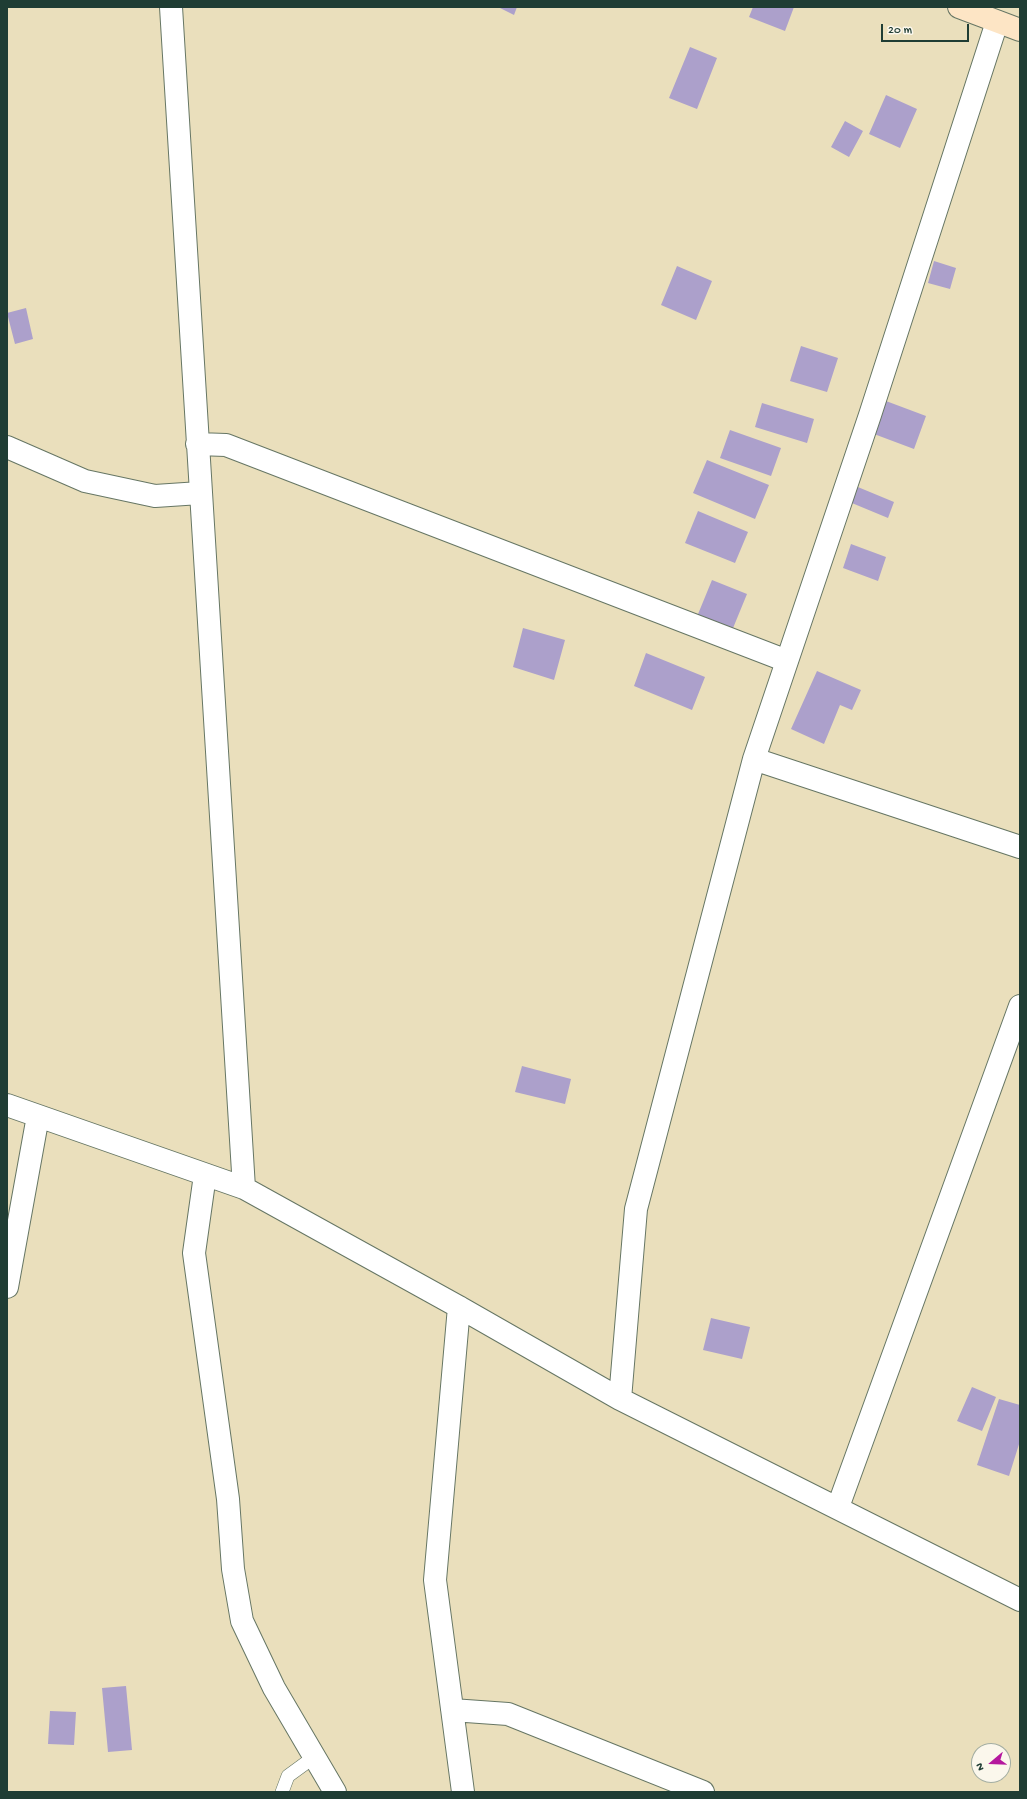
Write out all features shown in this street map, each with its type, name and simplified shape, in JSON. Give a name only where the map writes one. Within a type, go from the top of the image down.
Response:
[{"type":"street","points":[[171,7],[244,1188]]},
{"type":"street","points":[[959,7],[992,16],[1020,30]]},
{"type":"street","points":[[620,1399],[636,1209],[754,759],[870,415],[992,16]]},
{"type":"street","points":[[197,444],[226,445],[787,661]]},
{"type":"street","points":[[7,447],[85,481],[155,496],[200,493]]},
{"type":"street","points":[[754,759],[1020,847]]},
{"type":"street","points":[[838,1507],[1020,1006]]},
{"type":"street","points":[[7,1105],[244,1188],[459,1307],[620,1399],[838,1507],[1020,1600]]},
{"type":"street","points":[[7,1287],[38,1116]]},
{"type":"street","points":[[205,1175],[194,1253],[228,1499],[233,1569],[242,1621],[274,1688],[334,1792]]},
{"type":"street","points":[[459,1307],[435,1580],[463,1792]]},
{"type":"street","points":[[452,1710],[508,1714],[703,1792]]},
{"type":"lane","points":[[282,1792],[288,1776],[314,1757]]},
{"type":"building","points":[[498,7],[517,7],[514,15]]},
{"type":"building","points":[[753,7],[794,7],[785,31],[749,17]]},
{"type":"building","points":[[690,47],[717,58],[697,109],[669,98]]},
{"type":"building","points":[[886,95],[917,109],[900,148],[869,134]]},
{"type":"building","points":[[845,121],[863,131],[849,157],[831,147]]},
{"type":"building","points":[[934,261],[956,268],[950,289],[928,283]]},
{"type":"building","points":[[677,266],[712,281],[696,320],[661,305]]},
{"type":"building","points":[[26,308],[33,339],[15,344],[7,313]]},
{"type":"building","points":[[801,346],[838,358],[827,392],[790,381]]},
{"type":"building","points":[[886,401],[926,416],[914,449],[874,434]]},
{"type":"building","points":[[762,403],[814,419],[807,443],[755,427]]},
{"type":"building","points":[[730,430],[781,448],[771,476],[720,458]]},
{"type":"building","points":[[707,460],[769,485],[755,519],[693,493]]},
{"type":"building","points":[[853,485],[894,502],[888,518],[847,501]]},
{"type":"building","points":[[698,511],[748,532],[735,563],[685,543]]},
{"type":"building","points":[[851,544],[886,557],[878,581],[843,568]]},
{"type":"building","points":[[712,580],[747,594],[731,633],[696,619]]},
{"type":"building","points":[[523,628],[565,640],[554,680],[513,667]]},
{"type":"building","points":[[646,653],[705,677],[692,710],[634,686]]},
{"type":"building","points":[[817,671],[861,690],[852,710],[840,705],[824,744],[791,729]]},
{"type":"building","points":[[522,1066],[571,1079],[565,1104],[515,1092]]},
{"type":"building","points":[[711,1318],[750,1327],[742,1359],[703,1350]]},
{"type":"building","points":[[972,1387],[996,1397],[982,1431],[957,1421]]},
{"type":"building","points":[[999,1399],[1020,1405],[1020,1441],[1009,1476],[977,1465]]},
{"type":"building","points":[[126,1686],[132,1750],[108,1752],[102,1688]]},
{"type":"building","points":[[50,1711],[76,1712],[74,1745],[48,1744]]}]
